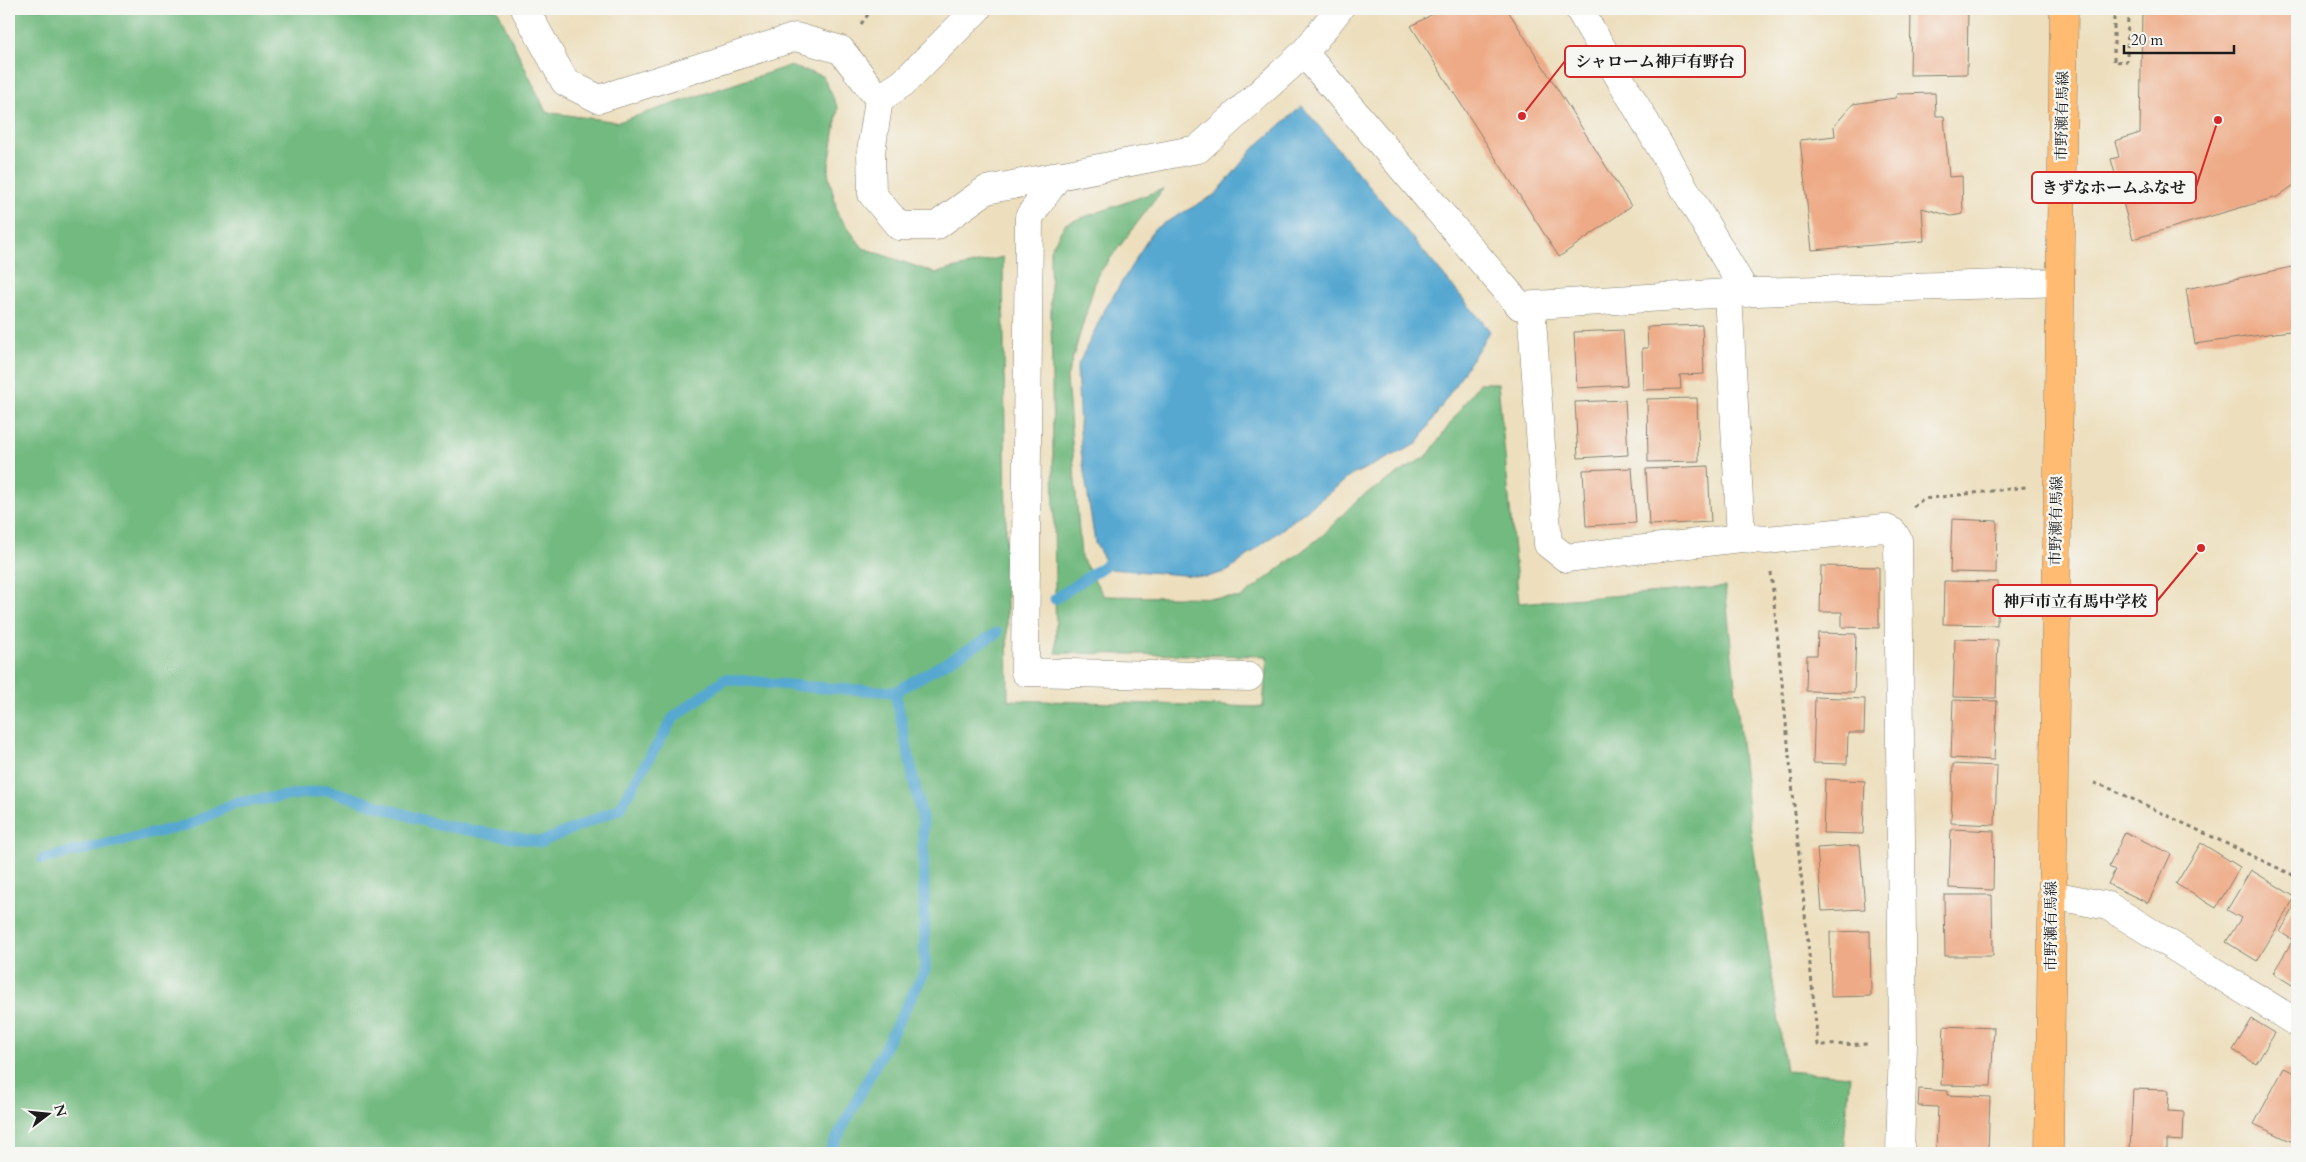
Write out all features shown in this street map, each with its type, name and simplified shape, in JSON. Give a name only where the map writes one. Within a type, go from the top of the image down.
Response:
[{"type":"main road","name":"市野瀬有馬線","points":[[2049,1153],[2056,486],[2064,9]]},
{"type":"street","points":[[525,9],[565,82],[599,99],[796,37],[841,50],[879,99],[871,152],[872,194],[899,226],[936,226],[986,190],[1198,149],[1304,54],[1339,9]]},
{"type":"street","points":[[879,99],[903,83],[977,9]]},
{"type":"street","points":[[1579,9],[1737,293],[1754,539]]},
{"type":"street","points":[[1304,54],[1508,296],[1520,306],[1737,293],[2060,282]]},
{"type":"street","points":[[1059,175],[1029,216],[1025,672],[1249,677]]},
{"type":"street","points":[[1531,306],[1548,544],[1566,558],[1884,528],[1893,532],[1898,540],[1903,1043],[1900,1153]]},
{"type":"street","points":[[2052,894],[2108,906],[2297,1023]]},
{"type":"path","points":[[2114,9],[2114,62],[2127,61],[2128,9]]},
{"type":"path","points":[[1923,499],[2056,486]]},
{"type":"path","points":[[1754,539],[1818,1045],[1903,1043]]},
{"type":"path","points":[[2094,783],[2107,787],[2297,877]]},
{"type":"green space","points":[[9,9],[497,9],[546,112],[618,122],[789,66],[823,76],[838,108],[828,172],[838,215],[863,248],[935,273],[1003,257],[1008,700],[1263,707],[1267,656],[1056,653],[1050,250],[1065,224],[1163,189],[1097,276],[1067,378],[1081,557],[1104,596],[1241,598],[1323,535],[1358,499],[1428,455],[1479,383],[1498,383],[1519,603],[1725,587],[1748,810],[1786,1071],[1850,1076],[1843,1153],[9,1153]]},
{"type":"water","points":[[1302,106],[1490,331],[1417,444],[1352,475],[1228,571],[1207,577],[1110,569],[1095,543],[1081,451],[1077,367],[1104,311],[1154,229],[1216,194],[1252,150]]},
{"type":"building","points":[[1442,9],[1507,9],[1631,206],[1559,257],[1411,26]]},
{"type":"building","points":[[1911,9],[1968,9],[1967,74],[1910,75]]},
{"type":"building","points":[[2142,9],[2297,9],[2297,183],[2277,197],[2133,239],[2111,159],[2119,157],[2115,141],[2140,133]]},
{"type":"building","points":[[1935,93],[1936,116],[1944,116],[1949,177],[1962,176],[1963,214],[1951,216],[1922,208],[1924,241],[1812,250],[1800,140],[1835,136],[1834,126],[1853,104],[1895,98],[1897,94]]},
{"type":"building","points":[[2297,266],[2297,330],[2195,344],[2186,289]]},
{"type":"building","points":[[1702,325],[1704,374],[1680,375],[1681,389],[1643,390],[1642,348],[1648,348],[1647,327]]},
{"type":"building","points":[[1623,330],[1627,385],[1577,388],[1574,332]]},
{"type":"building","points":[[1697,398],[1699,461],[1648,462],[1647,399]]},
{"type":"building","points":[[1625,400],[1628,455],[1578,458],[1575,402]]},
{"type":"building","points":[[1708,466],[1711,522],[1649,525],[1646,469]]},
{"type":"building","points":[[1632,468],[1636,523],[1586,526],[1583,470]]},
{"type":"building","points":[[1952,519],[1997,521],[1996,573],[1950,572]]},
{"type":"building","points":[[1821,566],[1879,567],[1879,628],[1842,627],[1842,612],[1820,612]]},
{"type":"building","points":[[1944,581],[1998,582],[1997,625],[1943,624]]},
{"type":"building","points":[[1818,633],[1856,634],[1854,692],[1806,691],[1807,655],[1817,655]]},
{"type":"building","points":[[1955,639],[1998,640],[1996,698],[1953,697]]},
{"type":"building","points":[[1815,697],[1865,699],[1864,733],[1848,733],[1847,764],[1813,763]]},
{"type":"building","points":[[1953,700],[1997,701],[1994,760],[1951,758]]},
{"type":"building","points":[[1953,764],[1997,766],[1995,825],[1951,823]]},
{"type":"building","points":[[1825,779],[1865,781],[1863,834],[1823,833]]},
{"type":"building","points":[[1951,829],[1994,831],[1993,890],[1949,888]]},
{"type":"building","points":[[2125,832],[2171,854],[2148,903],[2108,884],[2115,870],[2109,867]]},
{"type":"building","points":[[2201,843],[2240,867],[2216,908],[2176,884]]},
{"type":"building","points":[[1860,845],[1865,909],[1822,911],[1817,848]]},
{"type":"building","points":[[2251,870],[2295,897],[2257,961],[2226,942],[2241,918],[2227,910]]},
{"type":"building","points":[[1944,895],[1992,895],[1993,956],[1945,956]]},
{"type":"building","points":[[2297,903],[2297,988],[2273,973],[2293,940],[2280,932]]},
{"type":"building","points":[[1870,931],[1871,996],[1831,997],[1830,932]]},
{"type":"building","points":[[2252,1019],[2275,1033],[2256,1064],[2233,1050]]},
{"type":"building","points":[[1944,1026],[1994,1028],[1991,1086],[1941,1085]]},
{"type":"building","points":[[2284,1068],[2297,1074],[2297,1144],[2254,1124]]},
{"type":"building","points":[[1919,1089],[1948,1091],[1948,1095],[1990,1097],[1988,1150],[1936,1148],[1938,1107],[1918,1106]]},
{"type":"building","points":[[2133,1089],[2169,1090],[2168,1111],[2184,1112],[2183,1141],[2167,1140],[2167,1153],[2130,1151]]},
{"type":"waterway","points":[[1055,599],[1107,564]]},
{"type":"waterway","points":[[43,859],[188,825],[235,803],[328,790],[438,825],[541,842],[619,809],[673,718],[725,679],[895,692],[997,633]]},
{"type":"waterway","points":[[829,1153],[925,971],[923,823],[895,692]]},
{"type":"place","name":"シャローム神戸有野台","points":[[1522,116]]},
{"type":"place","name":"きずなホームふなせ","points":[[2218,120]]},
{"type":"place","name":"神戸市立有馬中学校","points":[[2201,548]]}]
